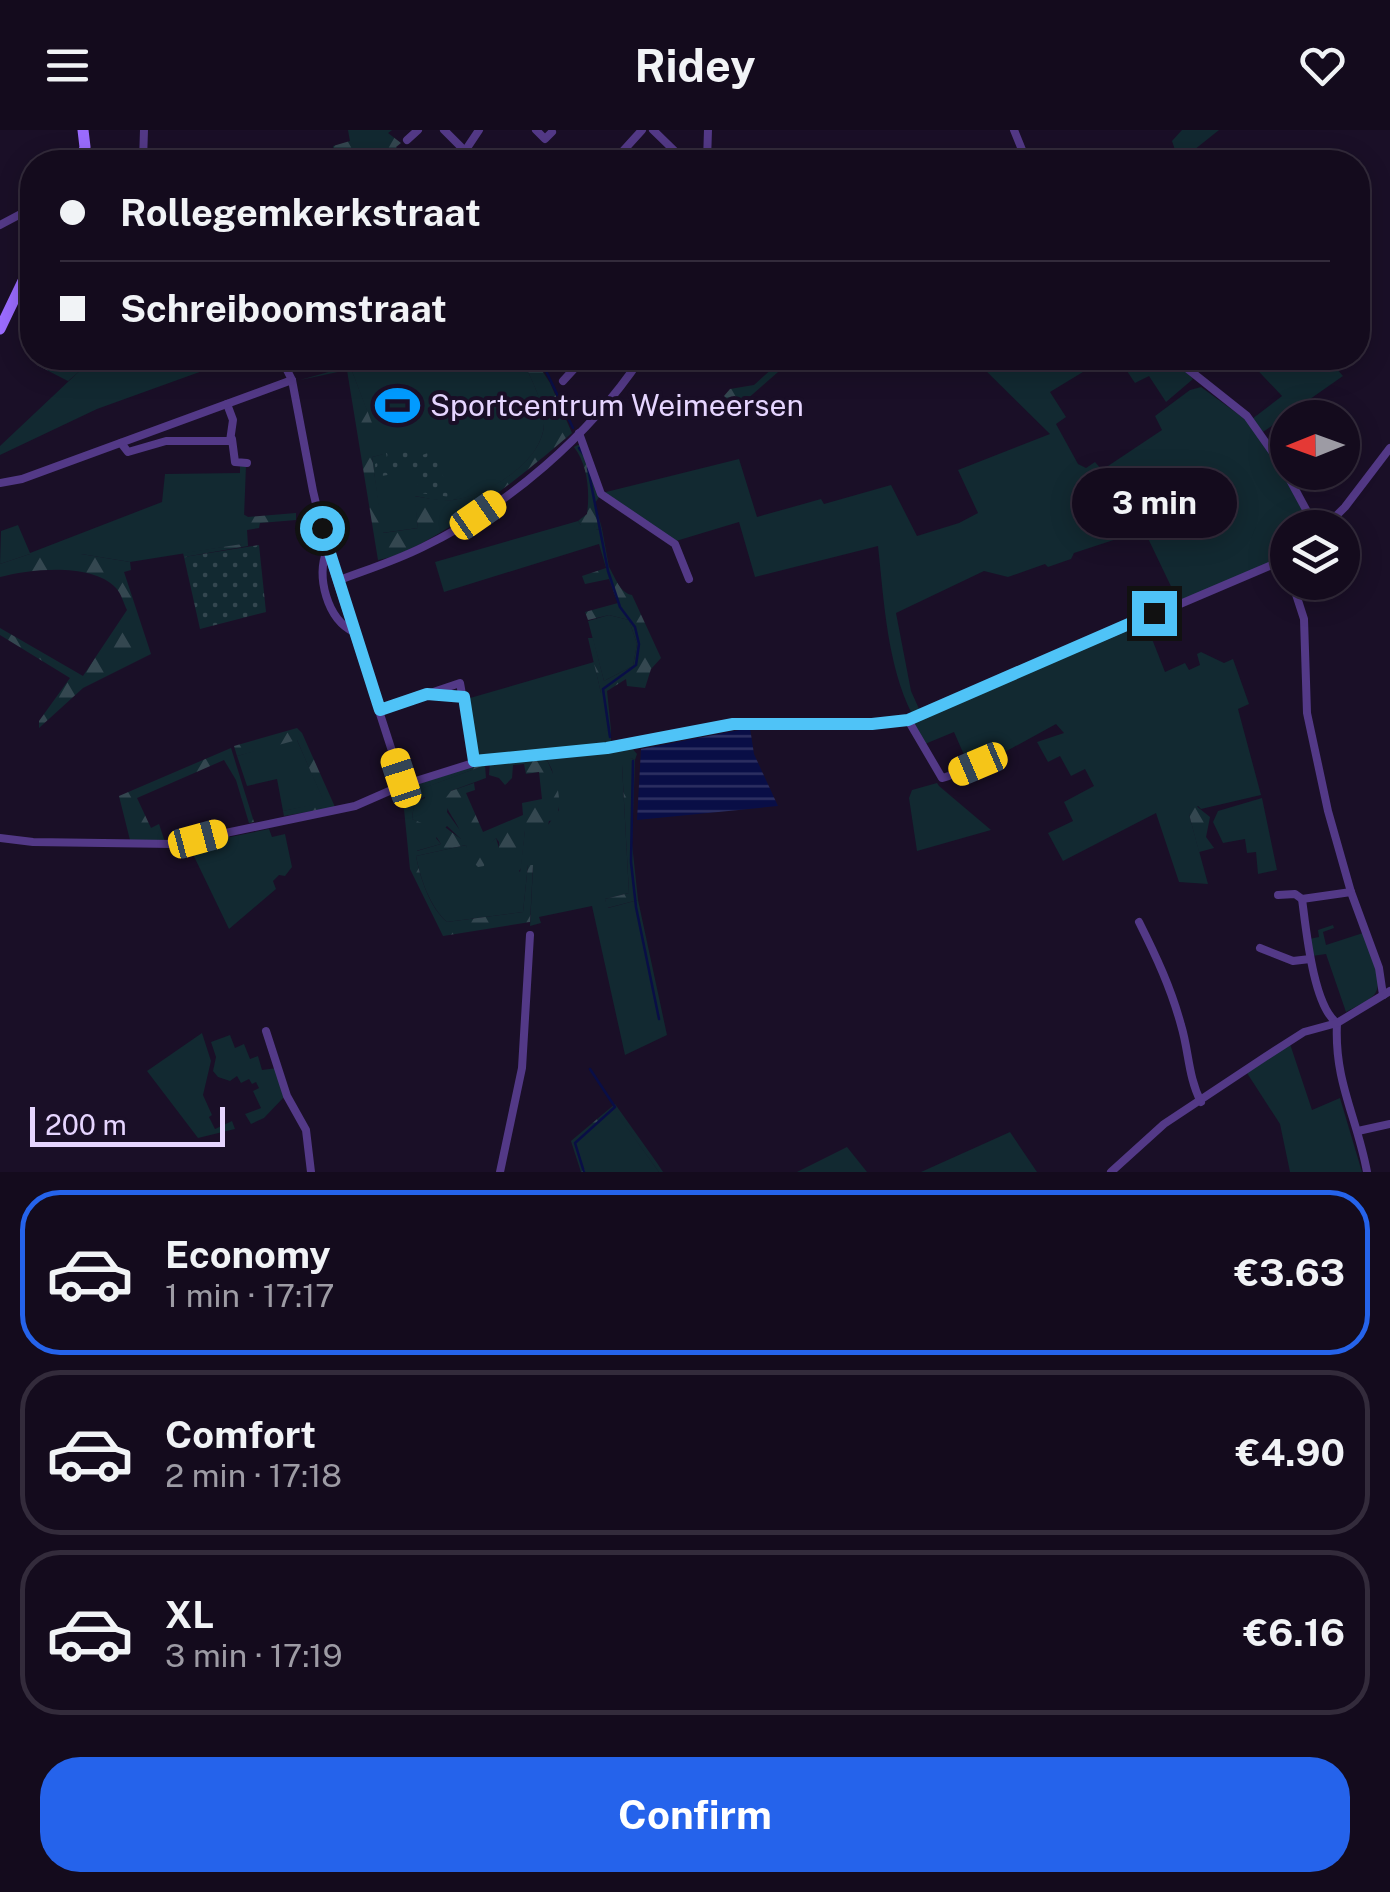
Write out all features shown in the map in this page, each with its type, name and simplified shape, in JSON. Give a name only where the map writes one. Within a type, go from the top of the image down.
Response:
[{"type":"street","points":[[407,140],[418,130]]},
{"type":"street","points":[[444,130],[463,150]]},
{"type":"street","points":[[465,150],[480,130]]},
{"type":"street","points":[[536,130],[546,138],[552,132]]},
{"type":"street","points":[[624,150],[642,130]]},
{"type":"street","points":[[657,131],[675,150]]},
{"type":"street","points":[[0,329],[20,287]]},
{"type":"street","points":[[287,370],[328,550],[403,785]]},
{"type":"street","points":[[563,381],[573,370]]},
{"type":"street","points":[[337,581],[398,559],[440,538],[506,496],[579,433],[609,403],[633,370]]},
{"type":"street","points":[[1189,370],[1247,416],[1283,467],[1306,510]]},
{"type":"street","points":[[0,483],[22,479],[292,380]]},
{"type":"street","points":[[227,404],[234,420],[235,462],[247,463]]},
{"type":"street","points":[[152,432],[156,443]]},
{"type":"street","points":[[579,433],[600,494],[675,544],[689,578]]},
{"type":"street","points":[[121,444],[128,452],[156,443],[232,439]]},
{"type":"street","points":[[1341,510],[1390,448]]},
{"type":"street","points":[[328,550],[324,558],[326,593],[339,623],[354,632]]},
{"type":"street","points":[[0,838],[173,844],[355,806],[474,761],[607,748],[733,724],[872,724],[908,720],[1270,570]]},
{"type":"street","points":[[1111,1172],[1164,1124],[1304,1032],[1337,1023],[1386,993],[1335,840],[1308,713],[1306,632],[1297,600]]},
{"type":"street","points":[[380,710],[427,694],[464,697],[474,761]]},
{"type":"street","points":[[908,720],[942,778],[978,764],[993,768]]},
{"type":"street","points":[[1278,895],[1295,894],[1302,898],[1351,892]]},
{"type":"street","points":[[1302,898],[1310,959],[1331,1019],[1337,1023]]},
{"type":"street","points":[[1139,922],[1169,982],[1183,1031],[1190,1078],[1201,1102]]},
{"type":"street","points":[[500,1172],[522,1068],[530,934]]},
{"type":"street","points":[[1260,948],[1293,961],[1310,959]]},
{"type":"street","points":[[1337,1023],[1343,1094],[1358,1131],[1367,1172]]},
{"type":"street","points":[[266,1031],[287,1096],[306,1130],[312,1172]]},
{"type":"street","points":[[1358,1131],[1390,1124]]},
{"type":"green space","points":[[348,130],[392,130],[388,133],[401,143],[396,147],[398,150],[333,150],[333,146],[350,141]]},
{"type":"green space","points":[[1182,130],[1219,130],[1194,150],[1175,150],[1172,141]]},
{"type":"green space","points":[[47,370],[81,370],[68,381]]},
{"type":"green space","points":[[81,370],[205,370],[97,409],[0,455],[0,446]]},
{"type":"green space","points":[[347,370],[352,370],[384,454],[372,457],[383,533],[418,528],[414,496],[438,500],[466,497],[496,484],[523,464],[541,438],[544,416],[527,370],[542,370],[572,433],[451,526],[400,554],[378,560]]},
{"type":"green space","points":[[352,370],[527,370],[542,407],[541,438],[524,464],[496,484],[453,500],[415,496],[418,528],[382,533],[372,457],[383,454]]},
{"type":"green space","points":[[771,370],[780,370],[737,408],[724,396],[730,389],[754,385]]},
{"type":"green space","points":[[985,370],[1086,370],[1050,392],[1066,417],[1056,424],[1078,464],[1086,468],[1095,462],[1102,470],[1162,430],[1155,416],[1190,390],[1201,387],[1249,422],[1270,452],[1270,490],[1292,490],[1302,510],[1270,510],[1270,563],[1178,601],[1144,530],[1074,553],[1071,559],[1048,567],[1045,564],[1008,577],[984,571],[896,613],[911,691],[920,711],[912,714],[892,653],[878,546],[755,577],[739,522],[676,541],[602,493],[739,459],[757,517],[891,485],[917,536],[978,513],[958,470],[1050,434]]},
{"type":"green space","points":[[1184,370],[1193,379],[1166,402],[1149,376],[1135,383],[1127,371]]},
{"type":"green space","points":[[1257,370],[1338,370],[1343,376],[1309,400],[1277,400],[1282,396]]},
{"type":"green space","points":[[1270,405],[1270,427],[1263,432],[1252,419]]},
{"type":"green space","points":[[411,443],[417,457],[433,451],[451,497],[419,493],[416,470],[376,477],[375,464],[387,458],[386,453]]},
{"type":"green space","points":[[578,445],[599,497],[595,503],[602,529],[595,530],[594,525],[581,525],[578,521],[587,514],[588,497],[585,470],[574,447]]},
{"type":"green space","points":[[240,466],[246,466],[243,544],[130,562],[81,554],[30,554],[0,564],[1,531],[18,525],[30,553],[162,502],[165,474],[240,473]]},
{"type":"green space","points":[[296,513],[296,520],[260,523],[259,528],[247,530],[248,546],[184,557],[183,553],[242,544],[239,524],[243,514],[248,517]]},
{"type":"green space","points":[[578,521],[602,529],[609,567],[606,568],[599,544],[444,592],[435,562]]},
{"type":"green space","points":[[259,545],[266,612],[200,629],[184,557]]},
{"type":"green space","points":[[30,554],[81,554],[130,562],[131,570],[124,572],[151,654],[83,688],[39,728],[39,721],[70,678],[0,635],[0,628],[83,676],[127,610],[116,588],[92,574],[44,570],[0,577],[0,564]]},
{"type":"green space","points":[[609,567],[621,588],[632,595],[661,658],[651,669],[645,688],[627,686],[626,679],[607,691],[611,730],[601,732],[599,713],[591,700],[601,693],[588,638],[593,638],[604,681],[633,666],[637,644],[629,620],[609,615],[588,620],[585,612],[618,603],[609,579],[585,584],[582,576]]},
{"type":"green space","points":[[609,615],[629,620],[637,644],[633,666],[604,681],[588,621]]},
{"type":"green space","points":[[1145,621],[1165,672],[1185,663],[1189,670],[1200,665],[1197,654],[1201,652],[1224,663],[1233,659],[1249,704],[1238,709],[1261,795],[1201,809],[1198,806],[1189,814],[1208,884],[1179,882],[1156,813],[1063,861],[1048,833],[1073,821],[1064,802],[1094,786],[1085,769],[1071,776],[1060,756],[1048,762],[1037,742],[1064,733],[1056,724],[992,759],[968,764],[954,732],[925,744],[913,722]]},
{"type":"green space","points":[[594,662],[601,693],[601,731],[611,730],[611,744],[477,756],[470,698]]},
{"type":"green space","points":[[297,728],[335,807],[284,816],[283,811],[324,802],[297,740],[237,756],[234,746]]},
{"type":"green space","points":[[297,740],[325,803],[283,811],[277,779],[247,786],[237,756]]},
{"type":"green space","points":[[231,748],[254,822],[249,823],[236,780],[224,760],[137,798],[151,828],[159,824],[165,842],[130,840],[119,796]]},
{"type":"green space","points":[[632,748],[637,754],[635,760],[631,758],[622,765],[629,893],[605,899],[608,908],[638,900],[667,1035],[625,1055],[592,906],[539,917],[541,923],[530,926],[533,866],[528,865],[523,912],[447,922],[427,892],[416,856],[466,845],[469,852],[496,838],[500,851],[520,872],[525,829],[544,830],[559,810],[546,758]]},
{"type":"green space","points":[[546,758],[558,789],[558,812],[547,830],[525,830],[521,868],[515,877],[506,878],[496,838],[488,846],[484,866],[478,867],[470,859],[466,845],[416,856],[427,892],[447,922],[523,912],[528,865],[533,865],[530,922],[443,936],[410,869],[402,789],[485,765],[424,788],[426,796],[414,803],[412,819],[424,824],[416,840],[417,851],[441,844],[432,830],[438,822],[461,839],[445,799],[451,791],[474,783],[475,790],[466,793],[483,832],[523,815],[522,803],[542,799],[539,772],[526,774],[524,764],[513,765],[512,778],[505,785],[489,775],[490,762]]},
{"type":"green space","points":[[631,758],[635,760],[632,844],[638,900],[607,908],[605,899],[629,893],[622,764]]},
{"type":"green space","points":[[485,765],[486,778],[451,791],[447,812],[462,833],[462,840],[447,826],[436,838],[441,844],[416,851],[416,821],[412,819],[414,803],[425,798],[423,788]]},
{"type":"green space","points":[[937,783],[991,830],[917,851],[909,798],[912,790]]},
{"type":"green space","points":[[1262,798],[1277,870],[1258,874],[1256,852],[1247,853],[1245,839],[1223,843],[1213,822],[1218,811]]},
{"type":"green space","points":[[1195,805],[1210,817],[1206,837],[1214,848],[1199,852],[1189,814]]},
{"type":"green space","points":[[269,829],[272,837],[285,834],[292,867],[285,876],[279,875],[273,881],[276,889],[229,929],[189,846],[228,834],[230,837]]},
{"type":"green space","points":[[1333,925],[1334,928],[1323,932],[1326,945],[1363,933],[1377,973],[1374,995],[1346,1012],[1326,954],[1312,956],[1309,939],[1319,937],[1318,930]]},
{"type":"green space","points":[[202,1033],[211,1061],[203,1095],[212,1115],[209,1117],[215,1129],[232,1121],[235,1129],[198,1138],[147,1071]]},
{"type":"green space","points":[[230,1035],[235,1048],[244,1044],[250,1059],[258,1056],[262,1070],[277,1068],[284,1097],[264,1118],[251,1124],[245,1114],[261,1108],[253,1091],[259,1088],[256,1082],[252,1084],[249,1079],[241,1083],[237,1076],[230,1081],[213,1071],[216,1057],[211,1042]]},
{"type":"green space","points":[[1290,1044],[1312,1110],[1340,1098],[1362,1172],[1290,1172],[1280,1124],[1247,1073]]},
{"type":"green space","points":[[615,1104],[663,1172],[659,1172],[614,1110],[577,1145],[585,1172],[581,1172],[571,1141]]},
{"type":"green space","points":[[614,1109],[659,1172],[585,1172],[576,1145]]},
{"type":"green space","points":[[1010,1132],[1037,1172],[921,1172]]},
{"type":"green space","points":[[847,1147],[867,1172],[797,1172]]},
{"type":"shaded area","points":[[750,728],[754,754],[778,806],[637,820],[641,749]]},
{"type":"waterway","points":[[546,370],[573,428]]},
{"type":"waterway","points":[[579,448],[584,455]]},
{"type":"waterway","points":[[588,468],[608,571],[620,607],[635,627],[639,644],[636,665],[603,689],[610,737]]},
{"type":"waterway","points":[[633,761],[631,862],[659,1019]]},
{"type":"waterway","points":[[584,1172],[575,1143],[615,1107],[590,1069]]},
{"type":"place","name":"Sportcentrum Weimeersen","points":[[397,405]]},
{"type":"route","points":[[322,528],[380,710],[427,694],[464,697],[474,761],[607,748],[733,724],[872,724],[908,720],[1154,613]]}]
